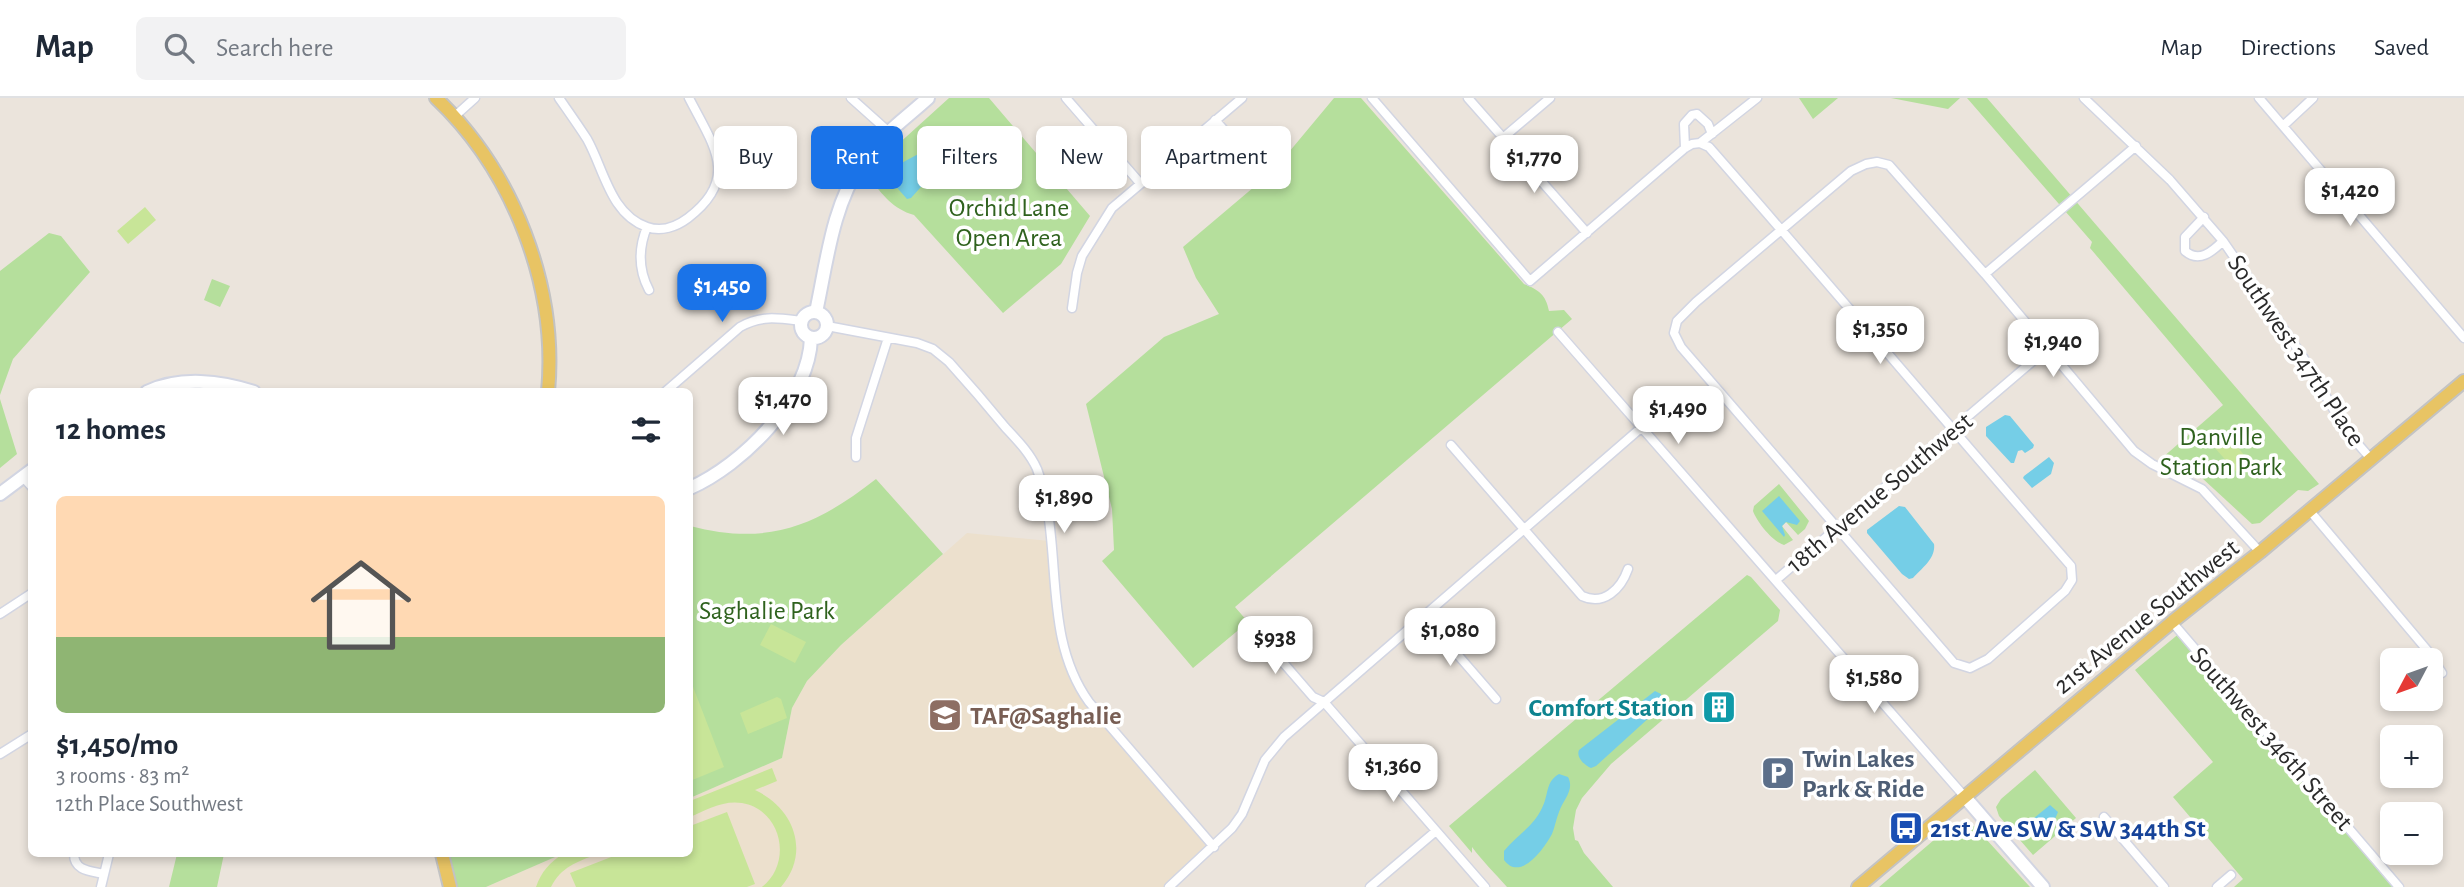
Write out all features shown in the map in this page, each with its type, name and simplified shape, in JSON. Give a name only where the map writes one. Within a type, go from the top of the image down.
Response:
[{"type":"main road","points":[[436,98],[454,116],[490,164],[517,214],[548,317],[548,388]]},
{"type":"main road","name":"21st Avenue Southwest","points":[[1858,887],[2172,622],[2464,381]]},
{"type":"main road","points":[[443,857],[450,887]]},
{"type":"street","points":[[454,116],[475,98]]},
{"type":"street","points":[[559,98],[586,139],[614,199],[625,215],[636,224],[654,230],[667,229],[684,221],[710,198],[714,188]]},
{"type":"street","points":[[688,98],[714,155]]},
{"type":"street","points":[[851,98],[882,126]]},
{"type":"street","points":[[896,126],[928,98]]},
{"type":"street","points":[[1066,98],[1140,183]]},
{"type":"street","points":[[1072,308],[1082,256],[1112,208],[1242,98]]},
{"type":"street","points":[[1372,98],[1530,281],[1685,148],[1700,143],[1757,98]]},
{"type":"street","points":[[1468,98],[1587,233]]},
{"type":"street","points":[[1504,137],[1550,98]]},
{"type":"street","name":"Southwest 347th Place","points":[[2084,98],[2136,146],[2204,217],[2303,357],[2345,429],[2371,459]]},
{"type":"street","points":[[2259,98],[2464,338]]},
{"type":"street","points":[[2283,126],[2313,98]]},
{"type":"street","points":[[1685,148],[1684,124],[1692,115],[1698,114],[1704,119],[1712,134]]},
{"type":"street","points":[[1215,120],[1220,126]]},
{"type":"street","points":[[1700,143],[1709,147],[1781,229],[2071,566],[2072,580],[2060,596],[1997,651],[1970,668],[1954,663],[1675,338],[1674,328],[1677,321],[1696,302],[1781,229],[1851,171],[1872,163],[1889,165],[2134,451],[2152,464],[2202,489],[2260,552]]},
{"type":"street","points":[[1985,274],[2136,146]]},
{"type":"street","points":[[816,312],[834,226],[847,189]]},
{"type":"street","name":"Southwest 347th Place","points":[[2204,217],[2185,237],[2185,251],[2194,257],[2200,257],[2214,250],[2223,241]]},
{"type":"street","points":[[647,227],[640,250],[643,278],[649,290]]},
{"type":"street","points":[[816,312],[824,317],[827,326],[823,334],[811,338],[801,330],[801,321],[807,314],[816,312]]},
{"type":"street","points":[[670,388],[740,327],[752,320],[770,317],[801,321]]},
{"type":"street","points":[[827,326],[917,342],[933,349],[949,362],[1031,457],[1045,503],[1061,638],[1073,675],[1085,696],[1107,724],[1214,847]]},
{"type":"street","points":[[1558,332],[2043,887]]},
{"type":"street","points":[[693,486],[733,461],[774,421],[798,383],[808,360],[811,338]]},
{"type":"street","points":[[856,457],[856,438],[888,338]]},
{"type":"street","name":"18th Avenue Southwest","points":[[1776,580],[2047,349]]},
{"type":"street","points":[[160,388],[176,383],[207,382],[235,388]]},
{"type":"street","points":[[1169,887],[1214,847],[1239,818],[1270,752],[1324,702],[1642,427]]},
{"type":"street","points":[[1451,445],[1578,593],[1586,598],[1599,600],[1611,594],[1623,581],[1628,569]]},
{"type":"street","points":[[0,494],[28,479]]},
{"type":"street","points":[[2309,511],[2425,648]]},
{"type":"street","points":[[0,614],[28,596]]},
{"type":"street","points":[[1425,617],[1496,699]]},
{"type":"street","points":[[1248,622],[1312,697],[1324,702],[1485,887]]},
{"type":"street","name":"Southwest 346th Street","points":[[2172,622],[2399,887]]},
{"type":"street","points":[[0,754],[28,736]]},
{"type":"street","points":[[2104,817],[2164,887]]},
{"type":"street","points":[[1370,887],[1436,831]]},
{"type":"street","points":[[74,857],[80,867],[104,874]]},
{"type":"street","points":[[101,887],[108,857]]},
{"type":"street","points":[[2217,887],[2231,875]]},
{"type":"shaded area","name":"TAF@Saghalie","points":[[967,533],[1050,541],[1059,624],[1075,680],[1214,847],[1169,887],[486,887],[555,857],[693,857],[693,797],[782,758],[792,708],[807,681],[841,645]]},
{"type":"green space","name":"Orchid Lane Open Area","points":[[949,98],[989,98],[1013,126],[918,126]]},
{"type":"green space","points":[[1334,98],[1361,98],[1524,284],[1541,294],[1549,311],[1564,310],[1572,319],[1235,607],[1248,622],[1193,668],[1102,561],[1114,550],[1112,509],[1086,404],[1164,337],[1219,314],[1196,278],[1183,247],[1252,189],[1291,189],[1291,150]]},
{"type":"green space","points":[[1799,98],[1838,98],[1813,119]]},
{"type":"green space","points":[[1891,98],[1960,98],[1948,109]]},
{"type":"green space","name":"Danville Station Park","points":[[1967,98],[1987,98],[2319,484],[2308,491],[2298,490],[2260,523],[2252,524],[2202,478],[2162,458],[2223,405],[2090,248],[2092,242]]},
{"type":"green space","name":"Orchid Lane Open Area","points":[[917,127],[917,189],[1022,189],[1022,137],[1036,153],[1036,189],[1067,189],[1090,216],[1061,264],[1003,313],[914,215],[894,205],[878,189],[903,189],[903,140]]},
{"type":"green space","points":[[145,207],[156,220],[128,244],[117,231]]},
{"type":"green space","points":[[49,233],[61,236],[90,272],[13,359],[0,395],[0,271]]},
{"type":"green space","points":[[212,279],[230,286],[220,307],[204,300]]},
{"type":"green space","points":[[0,399],[17,454],[0,468]]},
{"type":"green space","name":"Danville Station Park","points":[[2227,435],[2252,464],[2239,475],[2214,447]]},
{"type":"green space","name":"Saghalie Park","points":[[876,479],[943,554],[841,645],[807,681],[792,708],[782,758],[693,797],[693,527],[718,532],[767,533],[811,520],[854,496]]},
{"type":"green space","points":[[1779,484],[1809,521],[1798,535],[1786,522],[1782,526],[1793,540],[1784,545],[1765,531],[1753,511],[1754,506]]},
{"type":"green space","points":[[1747,575],[1780,610],[1778,621],[1611,764],[1582,798],[1576,810],[1573,828],[1575,840],[1613,887],[1507,887],[1472,847],[1472,853],[1449,826]]},
{"type":"green space","points":[[771,624],[806,642],[795,663],[760,645]]},
{"type":"green space","points":[[2181,632],[2399,887],[2234,887],[2243,879],[2173,797],[2213,762],[2135,670]]},
{"type":"green space","points":[[693,687],[724,767],[693,780]]},
{"type":"green space","points":[[777,697],[781,699],[787,718],[748,734],[740,713]]},
{"type":"green space","points":[[772,768],[777,781],[755,790],[780,808],[794,832],[795,860],[781,887],[762,887],[772,877],[780,852],[774,826],[766,816],[756,808],[735,802],[715,806],[693,816],[693,800]]},
{"type":"green space","points":[[2035,770],[2076,818],[2033,855],[1999,816],[1996,807],[2001,799]]},
{"type":"green space","points":[[727,812],[755,884],[747,887],[576,887],[570,873],[611,857],[693,857],[693,825]]},
{"type":"green space","points":[[1955,822],[1974,826],[2030,887],[1879,887]]},
{"type":"green space","points":[[176,857],[223,857],[217,887],[169,887]]},
{"type":"green space","points":[[443,857],[555,857],[486,887],[450,887]]},
{"type":"green space","points":[[558,857],[590,857],[565,870],[551,887],[536,887],[546,868]]},
{"type":"water","points":[[917,155],[919,189],[907,199],[898,189],[903,189],[903,162]]},
{"type":"water","points":[[2005,415],[2010,416],[2034,445],[2025,453],[2018,451],[2014,463],[1986,436],[1986,427]]},
{"type":"water","points":[[2049,457],[2054,463],[2051,474],[2032,488],[2024,476]]},
{"type":"water","points":[[1779,496],[1800,521],[1797,525],[1786,522],[1782,526],[1784,537],[1762,511]]},
{"type":"water","points":[[1899,506],[1905,507],[1934,544],[1933,554],[1928,562],[1909,579],[1867,533],[1867,530]]},
{"type":"water","points":[[1655,691],[1661,694],[1662,706],[1596,766],[1591,768],[1583,763],[1579,750]]},
{"type":"water","points":[[1559,774],[1568,777],[1570,786],[1552,834],[1531,861],[1517,867],[1510,866],[1504,860],[1504,851],[1539,814],[1549,785]]},
{"type":"water","points":[[2050,805],[2058,812],[2050,826],[2040,827],[2034,818]]},
{"type":"place","name":"Comfort Station","points":[[1719,707]]},
{"type":"place","name":"TAF@Saghalie","points":[[945,715]]},
{"type":"place","name":"Twin Lakes Park & Ride","points":[[1778,773]]},
{"type":"place","name":"21st Ave SW & SW 344th St","points":[[1906,828]]}]
